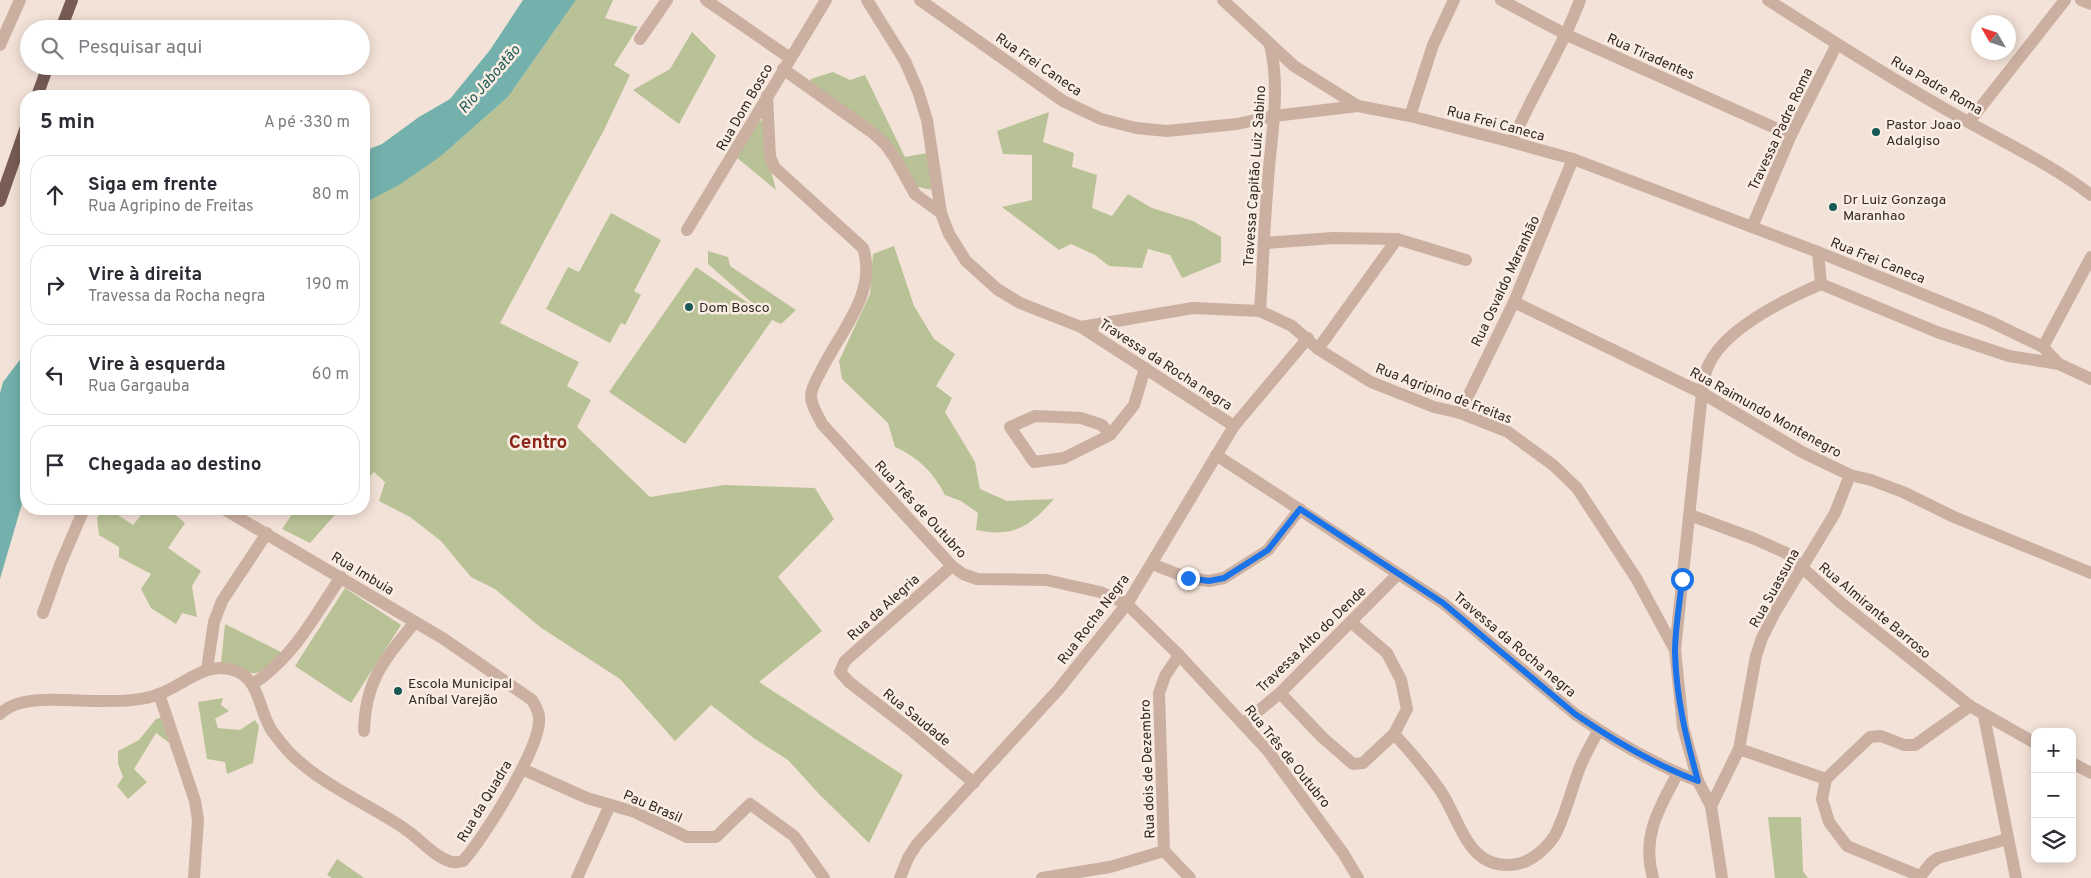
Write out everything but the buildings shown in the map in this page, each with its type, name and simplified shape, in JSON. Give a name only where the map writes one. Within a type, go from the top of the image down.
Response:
[{"type":"main road","points":[[64,20],[72,0]]},
{"type":"main road","points":[[39,90],[45,75]]},
{"type":"main road","points":[[1,193],[20,143]]},
{"type":"street","points":[[0,45],[20,0]]},
{"type":"street","points":[[640,39],[667,0]]},
{"type":"street","points":[[706,0],[873,133],[895,158],[915,194],[941,213]]},
{"type":"street","name":"Rua Dom Bosco","points":[[687,230],[826,0]]},
{"type":"street","name":"Rua Agripino de Freitas","points":[[867,0],[905,61],[918,91],[927,120],[941,213],[948,234],[966,261],[997,289],[1020,303],[1081,326],[1193,308],[1260,311],[1292,326],[1308,338],[1318,349],[1371,382],[1434,407],[1460,412],[1508,432],[1553,465],[1577,488],[1636,578],[1675,650]]},
{"type":"street","name":"Rua Frei Caneca","points":[[920,0],[1063,101],[1101,119],[1136,128],[1167,131],[1237,124],[1274,116],[1358,106],[1410,116],[1512,142],[1573,159],[1818,252],[1989,321],[2043,347],[2059,364]]},
{"type":"street","points":[[1223,0],[1294,66],[1358,106]]},
{"type":"street","points":[[1410,116],[1433,44],[1454,0]]},
{"type":"street","name":"Rua Tiradentes","points":[[1501,0],[1567,35],[1790,135]]},
{"type":"street","points":[[1512,142],[1524,111],[1567,35],[1580,0]]},
{"type":"street","name":"Rua Padre Roma","points":[[1768,0],[1837,44],[1969,122],[2030,155],[2091,195]]},
{"type":"street","points":[[1969,122],[2064,0]]},
{"type":"street","points":[[2082,0],[2091,4]]},
{"type":"street","name":"Travessa Capitão Luiz Sabino","points":[[1260,311],[1267,182],[1274,116],[1275,65],[1270,44]]},
{"type":"street","name":"Travessa Padre Roma","points":[[1752,227],[1790,135],[1837,44]]},
{"type":"street","name":"Rua Três de Outubro","points":[[767,96],[770,157],[775,168],[863,248],[867,261],[868,273],[863,291],[816,380],[811,395],[813,407],[822,424],[952,566],[963,574],[977,579],[1046,580],[1100,592],[1127,604],[1244,723],[1293,782],[1358,878]]},
{"type":"street","name":"Rua Osvaldo Maranhão","points":[[1460,412],[1514,302],[1573,159]]},
{"type":"street","points":[[1265,243],[1333,238],[1397,239],[1466,260]]},
{"type":"street","points":[[1318,349],[1397,239]]},
{"type":"street","points":[[1818,252],[1821,284]]},
{"type":"street","points":[[2043,347],[2091,257]]},
{"type":"street","name":"Rua Agripino de Freitas","points":[[1722,878],[1711,806],[1698,781],[1683,727],[1675,650],[1690,516],[1694,453],[1702,392],[1705,375],[1712,360],[1751,321],[1777,304],[1821,284]]},
{"type":"street","name":"Rua Frei Caneca","points":[[1821,284],[1938,332],[2000,353],[2059,364],[2091,379]]},
{"type":"street","name":"Rua Raimundo Montenegro","points":[[1514,302],[1702,392],[1802,452],[1850,475],[1871,480],[1903,492],[1954,517],[2091,572]]},
{"type":"street","name":"Travessa da Rocha negra","points":[[1081,326],[1234,426]]},
{"type":"street","name":"Rua Rocha Negra","points":[[900,878],[916,844],[974,784],[1058,690],[1127,604],[1234,426],[1308,338]]},
{"type":"street","points":[[1110,435],[1102,425],[1081,418],[1035,416],[1010,427],[1034,462],[1064,458],[1110,435],[1134,405],[1145,368]]},
{"type":"street","name":"Travessa da Rocha negra","points":[[1216,455],[1443,603],[1575,714],[1598,730],[1678,773],[1698,781]]},
{"type":"street","name":"Rua Suassuna","points":[[1711,806],[1739,749],[1756,656],[1762,638],[1834,513],[1850,475]]},
{"type":"street","points":[[1152,564],[1188,578],[1209,581],[1224,578],[1268,550],[1300,509]]},
{"type":"street","points":[[43,613],[60,565],[81,515]]},
{"type":"street","name":"Rua Imbuia","points":[[235,515],[267,532],[444,639]]},
{"type":"street","name":"Rua Almirante Barroso","points":[[1690,516],[1755,539],[1786,553],[1801,568],[1970,706],[1984,716],[2031,741]]},
{"type":"street","points":[[207,668],[214,622],[222,601],[267,532]]},
{"type":"street","name":"Rua da Alegria","points":[[841,674],[840,668],[845,661],[952,566]]},
{"type":"street","name":"Travessa Alto do Dende","points":[[1244,723],[1280,693],[1352,623],[1398,574]]},
{"type":"street","points":[[0,714],[20,703],[43,699],[63,701],[130,700],[159,694],[207,668],[234,670],[245,676],[252,684],[280,664],[291,652],[341,577]]},
{"type":"street","points":[[364,731],[364,706],[370,686],[386,658],[405,632],[415,622]]},
{"type":"street","points":[[1280,693],[1323,738],[1353,764],[1363,762],[1394,734],[1407,708],[1401,680],[1394,663],[1384,649],[1352,623]]},
{"type":"street","name":"Rua da Quadra","points":[[252,684],[270,728],[294,757],[453,862],[463,861],[468,856],[522,769],[540,724],[538,709],[529,697],[444,639]]},
{"type":"street","name":"Rua dois de Dezembro","points":[[1042,878],[1110,867],[1164,851],[1159,693],[1165,676],[1179,655]]},
{"type":"street","name":"Rua Saudade","points":[[841,674],[974,784]]},
{"type":"street","points":[[159,694],[195,801],[198,820],[194,878]]},
{"type":"street","points":[[1970,706],[1915,746],[1904,746],[1881,736],[1870,737],[1826,779],[1822,799],[1829,822],[1847,846],[1920,877],[1931,863],[1950,853],[2008,839]]},
{"type":"street","points":[[1984,716],[2016,878]]},
{"type":"street","points":[[1394,734],[1442,793],[1466,840],[1486,860],[1504,867],[1524,863],[1546,847],[1554,837],[1581,766],[1598,730]]},
{"type":"street","points":[[1739,749],[1826,779]]},
{"type":"street","points":[[2076,764],[2091,772]]},
{"type":"street","name":"Pau Brasil","points":[[522,769],[587,798],[635,812],[687,836],[716,837],[750,804],[794,836],[824,878]]},
{"type":"street","points":[[1653,878],[1648,851],[1648,838],[1658,812],[1678,773]]},
{"type":"street","points":[[577,878],[610,805]]},
{"type":"street","points":[[1164,851],[1190,878]]},
{"type":"green space","points":[[576,0],[613,0],[605,18],[638,27],[614,65],[630,75],[604,130],[500,323],[579,362],[567,386],[591,400],[577,427],[650,497],[724,485],[815,488],[834,519],[778,577],[822,631],[759,682],[903,775],[869,843],[820,795],[788,760],[755,739],[711,705],[675,741],[620,679],[540,627],[495,589],[471,577],[441,541],[410,517],[379,501],[385,482],[374,472],[370,476],[370,197],[441,156],[508,97]]},
{"type":"green space","points":[[692,32],[716,56],[679,124],[633,90],[670,69]]},
{"type":"green space","points":[[833,72],[850,80],[865,75],[905,157],[927,153],[932,190],[918,187],[871,127],[810,84],[811,79]]},
{"type":"green space","points":[[1049,112],[1043,142],[1074,153],[1072,167],[1097,175],[1092,208],[1112,216],[1128,194],[1152,208],[1193,221],[1221,237],[1221,262],[1182,278],[1170,255],[1148,249],[1142,268],[1109,266],[1095,255],[1071,244],[1059,250],[1002,207],[1032,200],[1032,155],[1003,154],[997,131]]},
{"type":"green space","points":[[765,119],[769,163],[776,190],[736,157],[757,122]]},
{"type":"green space","points":[[611,213],[661,240],[634,291],[641,295],[625,325],[621,323],[610,343],[546,309],[568,267],[579,272]]},
{"type":"green space","points":[[894,246],[914,306],[934,339],[955,354],[936,386],[952,398],[945,412],[975,462],[980,489],[1007,501],[1054,499],[1029,523],[1020,528],[1001,532],[976,530],[978,513],[961,501],[945,495],[936,480],[924,466],[895,447],[888,423],[842,379],[839,361],[870,294],[873,254]]},
{"type":"green space","points":[[708,251],[728,257],[730,266],[796,310],[781,324],[772,320],[685,444],[609,392],[696,267],[767,316],[708,264]]},
{"type":"green space","points":[[99,515],[118,515],[133,525],[141,515],[175,515],[185,523],[168,548],[201,571],[192,586],[197,617],[182,613],[176,624],[151,608],[141,589],[151,574],[119,557],[119,547],[99,535],[97,518]]},
{"type":"green space","points":[[292,515],[335,515],[310,543],[282,529]]},
{"type":"green space","points":[[345,588],[401,625],[351,703],[295,666]]},
{"type":"green space","points":[[225,624],[285,654],[268,668],[255,673],[241,671],[221,663]]},
{"type":"green space","points":[[223,698],[221,705],[229,711],[215,719],[218,728],[240,730],[255,720],[259,726],[253,763],[227,774],[225,762],[207,759],[198,702]]},
{"type":"green space","points":[[163,717],[171,744],[156,733],[134,769],[147,782],[128,799],[117,786],[123,777],[118,764],[118,751],[139,740],[156,719]]},
{"type":"green space","points":[[1768,817],[1801,817],[1803,871],[1808,878],[1775,878]]},
{"type":"green space","points":[[337,859],[364,878],[332,878],[327,875]]},
{"type":"water","name":"Rio Jaboatão","points":[[523,0],[576,0],[508,97],[441,156],[399,185],[370,200],[370,149],[382,144],[419,117],[450,99],[490,50]]},
{"type":"water","points":[[20,360],[20,511],[0,579],[0,393],[3,382]]},
{"type":"place","name":"Pastor Joao Adalgiso","points":[[1876,132]]},
{"type":"place","name":"Dr Luiz Gonzaga Maranhao","points":[[1833,207]]},
{"type":"place","name":"Dom Bosco","points":[[689,307]]},
{"type":"place","name":"Escola Municipal Aníbal Varejão","points":[[398,691]]},
{"type":"district","name":"Centro","points":[[538,441]]},
{"type":"route","points":[[1188,578],[1209,581],[1224,578],[1268,550],[1300,509],[1443,603],[1575,714],[1598,730],[1678,773],[1698,781],[1683,727],[1678,692],[1675,650],[1682,579]]}]
